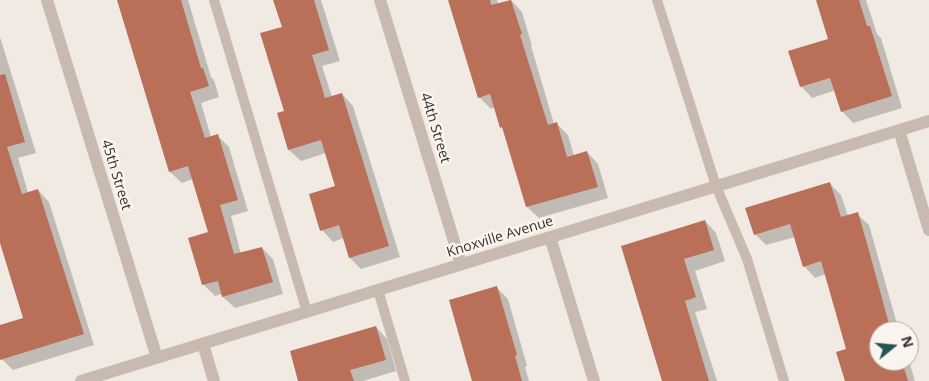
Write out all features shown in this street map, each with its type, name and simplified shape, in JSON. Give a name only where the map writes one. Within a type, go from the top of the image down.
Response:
[{"type":"street","name":"45th Street","points":[[47,0],[157,358]]},
{"type":"street","name":"44th Street","points":[[380,0],[461,264]]},
{"type":"street","name":"Knoxville Avenue","points":[[81,381],[929,121]]},
{"type":"street","points":[[898,130],[929,230]]},
{"type":"street","points":[[550,237],[594,381]]},
{"type":"street","points":[[203,344],[214,381]]},
{"type":"lane","points":[[214,0],[307,312]]},
{"type":"lane","points":[[658,0],[716,186],[746,259],[784,381]]},
{"type":"lane","points":[[378,290],[405,381]]},
{"type":"building","points":[[117,0],[181,0],[201,68],[203,68],[209,86],[190,92],[205,138],[218,134],[238,200],[220,205],[234,254],[262,247],[273,282],[222,297],[218,281],[202,285],[188,238],[208,232],[188,166],[169,172]]},
{"type":"building","points":[[273,0],[314,0],[329,50],[312,55],[325,98],[342,93],[389,246],[349,258],[339,225],[320,231],[309,194],[335,186],[321,140],[288,150],[277,113],[284,111],[260,33],[282,27]]},
{"type":"building","points":[[448,0],[490,0],[491,5],[511,0],[548,125],[557,122],[567,157],[587,151],[598,187],[526,207],[490,94],[478,98]]},
{"type":"building","points":[[816,0],[859,0],[867,26],[870,26],[892,96],[841,112],[830,78],[800,87],[788,51],[828,39]]},
{"type":"building","points":[[5,74],[25,142],[7,147],[22,194],[38,189],[84,334],[0,360],[0,325],[23,318],[0,243],[0,75]]},
{"type":"building","points":[[830,182],[841,217],[858,212],[888,321],[869,321],[869,371],[905,371],[908,381],[845,381],[836,352],[846,349],[821,261],[803,267],[790,224],[754,235],[745,208]]},
{"type":"building","points":[[705,220],[714,250],[684,259],[696,297],[685,301],[709,381],[662,381],[621,246]]},
{"type":"building","points":[[497,286],[517,355],[515,356],[522,381],[472,381],[449,300]]},
{"type":"building","points":[[376,326],[386,360],[350,370],[354,381],[298,381],[290,351]]}]
